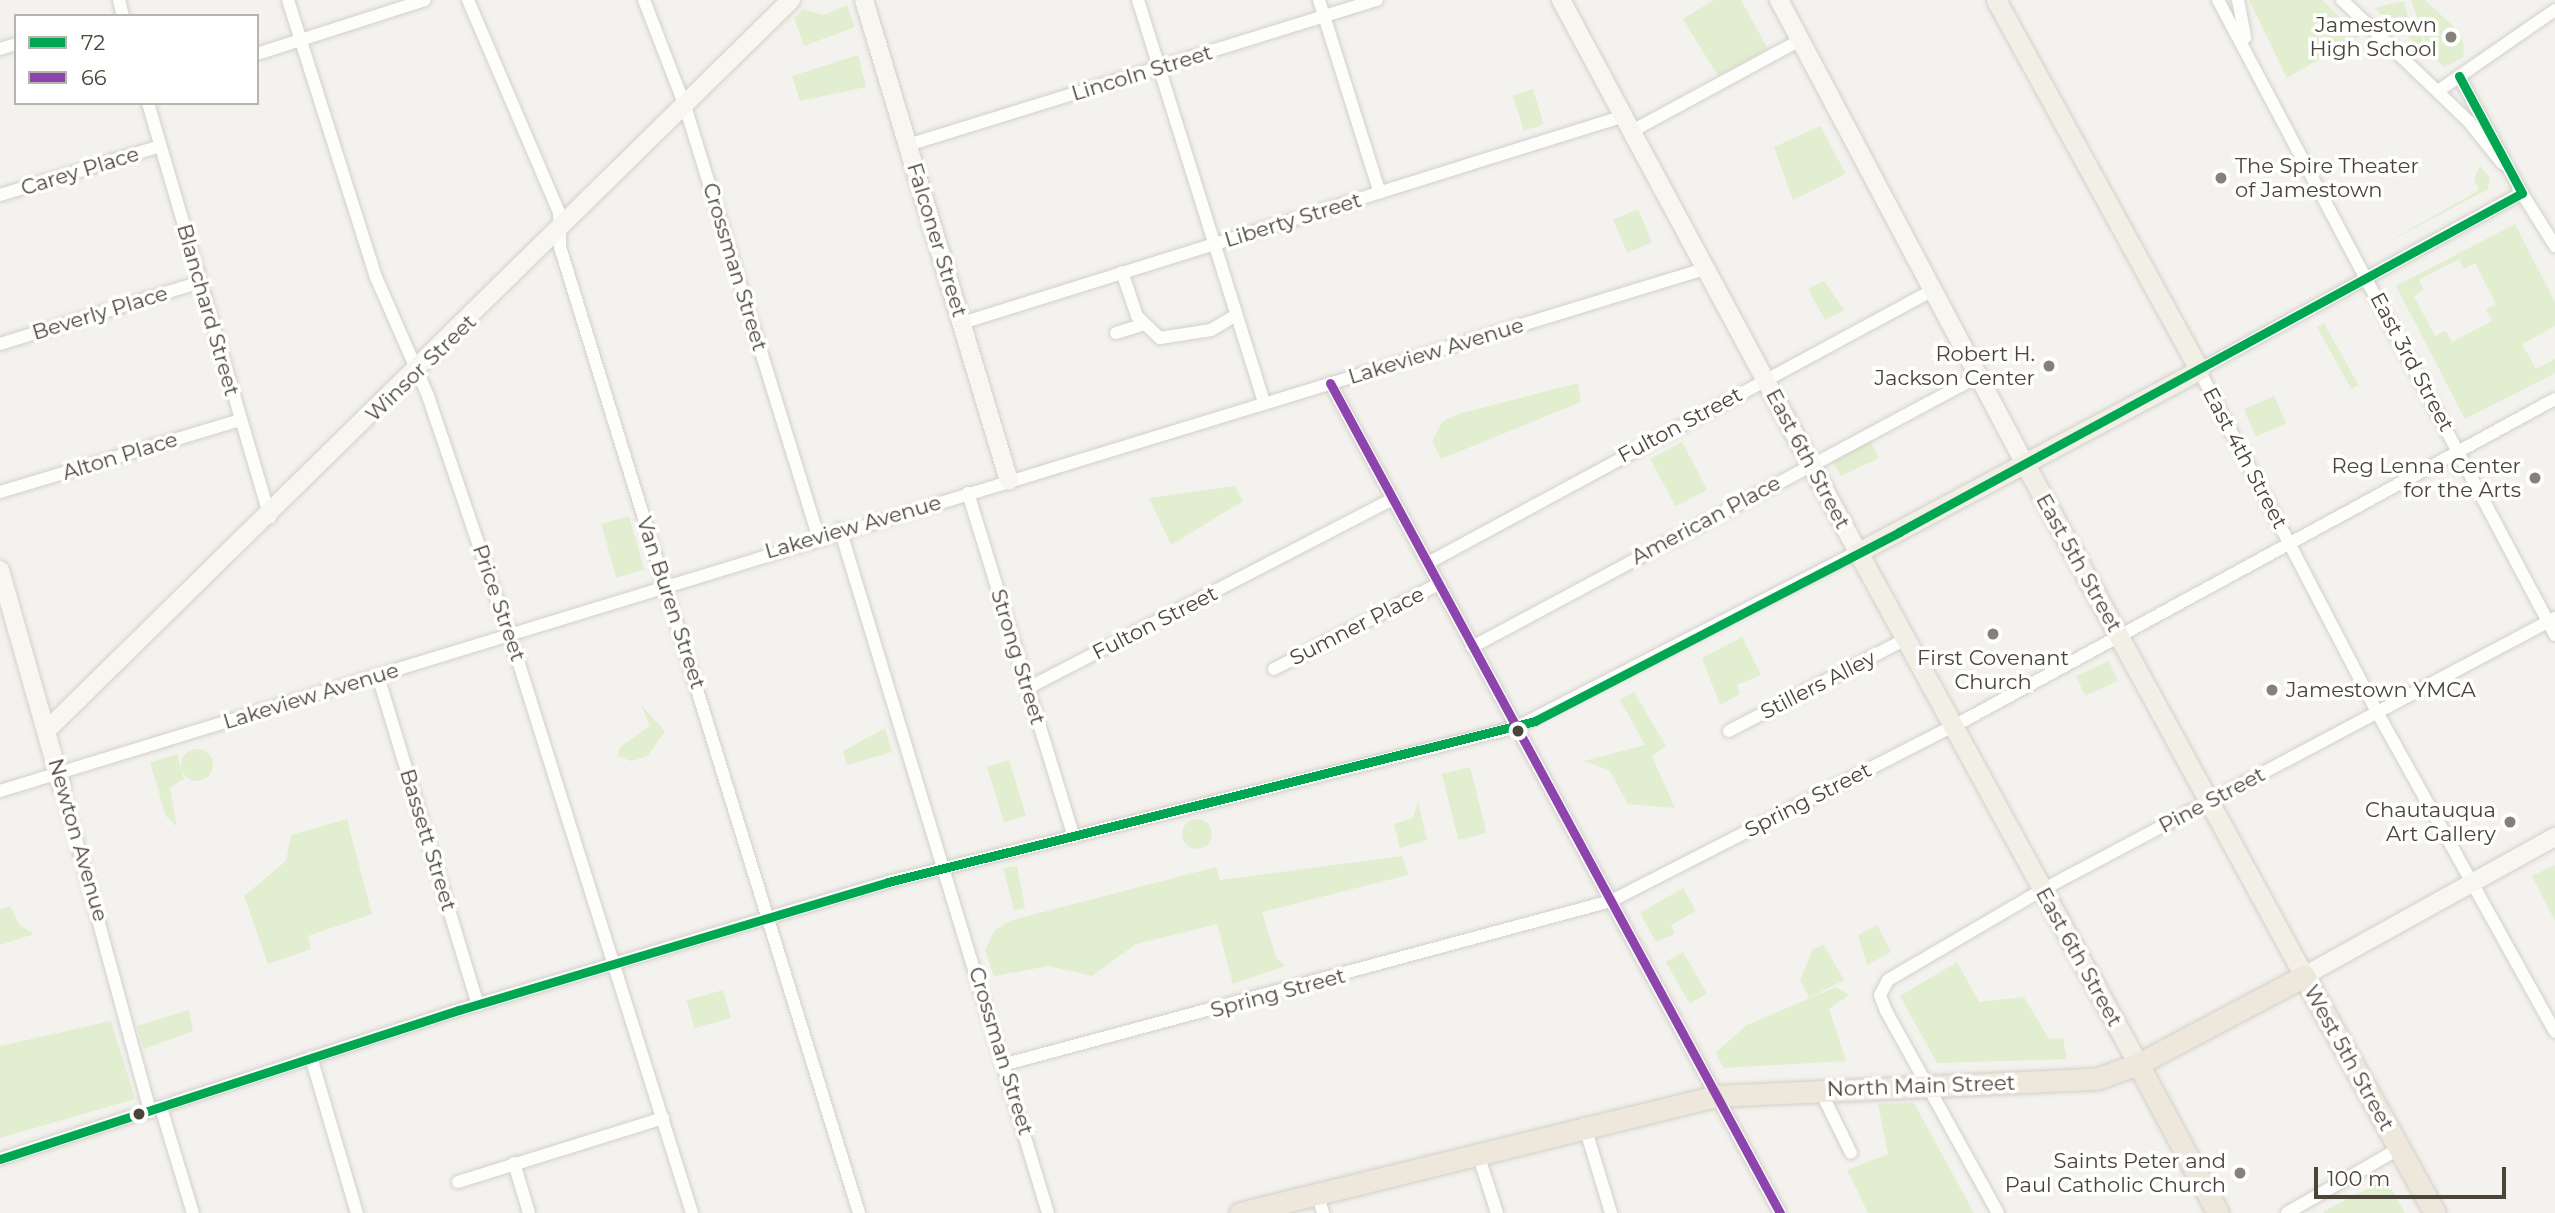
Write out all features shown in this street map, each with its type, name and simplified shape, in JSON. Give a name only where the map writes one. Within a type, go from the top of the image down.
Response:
[{"type":"highway","name":"North Main Street","points":[[1240,1213],[1583,1124],[1716,1096],[2071,1081],[2138,1064],[2304,975]]},
{"type":"highway","name":"West 5th Street","points":[[2304,975],[2435,1213]]},
{"type":"highway","points":[[2138,1064],[2218,1213]]},
{"type":"highway","points":[[2071,1081],[2074,1088],[2136,1082],[2152,1090]]},
{"type":"main road","name":"East 4th Street","points":[[1996,0],[2199,370]]},
{"type":"main road","points":[[1858,552],[2199,370]]},
{"type":"main road","name":"East 5th Street","points":[[2025,464],[2207,802],[2304,975]]},
{"type":"main road","name":"East 6th Street","points":[[1858,552],[2138,1064]]},
{"type":"street","name":"Price Street","points":[[288,0],[375,275],[418,372],[510,635],[692,1213]]},
{"type":"street","points":[[259,53],[425,0]]},
{"type":"street","name":"Van Buren Street","points":[[468,0],[559,212],[559,233],[664,584],[772,917],[859,1213]]},
{"type":"street","name":"Crossman Street","points":[[644,0],[685,106],[818,536]]},
{"type":"street","name":"Winsor Street","points":[[46,731],[418,372],[791,0]]},
{"type":"street","name":"Falconer Street","points":[[864,0],[1009,481]]},
{"type":"street","points":[[1138,0],[1264,403]]},
{"type":"street","points":[[1319,0],[1380,193]]},
{"type":"street","name":"Lincoln Street","points":[[908,145],[1377,0]]},
{"type":"street","name":"East 6th Street","points":[[1561,0],[1634,124],[1858,552]]},
{"type":"street","name":"East 5th Street","points":[[1779,0],[2025,464]]},
{"type":"street","name":"East 3rd Street","points":[[2218,0],[2249,51],[2459,452],[2551,620],[2555,635]]},
{"type":"street","name":"East 3rd Street","points":[[2238,0],[2249,51]]},
{"type":"street","points":[[2342,0],[2438,91],[2522,193]]},
{"type":"street","points":[[2438,91],[2555,10]]},
{"type":"street","name":"Liberty Street","points":[[962,323],[1380,193],[1634,124],[1800,40]]},
{"type":"street","points":[[2459,76],[2522,193],[2555,246]]},
{"type":"street","name":"Blanchard Street","points":[[149,105],[270,517]]},
{"type":"street","name":"Carey Place","points":[[0,195],[160,146]]},
{"type":"street","points":[[2199,370],[2522,193]]},
{"type":"street","name":"Lakeview Avenue","points":[[0,791],[60,780],[840,529],[1009,481],[1707,268]]},
{"type":"street","points":[[1122,272],[1143,325]]},
{"type":"street","name":"Beverly Place","points":[[0,344],[200,282]]},
{"type":"street","name":"Fulton Street","points":[[1428,563],[1933,290]]},
{"type":"street","points":[[1115,333],[1143,325],[1174,340],[1236,315]]},
{"type":"street","name":"East 4th Street","points":[[2199,370],[2376,712],[2555,1032]]},
{"type":"street","name":"American Place","points":[[1472,647],[1979,376]]},
{"type":"street","points":[[1330,383],[1780,1213]]},
{"type":"street","name":"Spring Street","points":[[1006,1064],[1611,901],[1954,726],[2555,399]]},
{"type":"street","name":"Alton Place","points":[[0,492],[240,420]]},
{"type":"street","name":"Strong Street","points":[[968,493],[1074,837]]},
{"type":"street","name":"Fulton Street","points":[[1027,687],[1393,499]]},
{"type":"street","name":"Crossman Street","points":[[840,529],[953,889],[1048,1213]]},
{"type":"street","points":[[0,1159],[311,1057],[772,917],[946,868],[1517,727],[1858,552]]},
{"type":"street","name":"Newton Avenue","points":[[0,570],[155,1110],[193,1213]]},
{"type":"street","name":"Sumner Place","points":[[1274,669],[1439,584]]},
{"type":"street","name":"Pine Street","points":[[1929,1088],[1880,995],[1897,973],[2042,890],[2551,620]]},
{"type":"street","name":"Stillers Alley","points":[[1729,731],[1906,639]]},
{"type":"street","name":"Bassett Street","points":[[378,676],[478,1005]]},
{"type":"street","name":"North Main Street","points":[[2304,975],[2555,837]]},
{"type":"street","points":[[311,1057],[357,1213]]},
{"type":"street","points":[[1929,1088],[1998,1213]]},
{"type":"street","points":[[1820,1090],[1851,1153]]},
{"type":"street","points":[[458,1182],[663,1118]]},
{"type":"street","points":[[1583,1124],[1611,1213]]},
{"type":"street","points":[[2287,1213],[2400,1148]]},
{"type":"street","points":[[1477,1151],[1497,1213]]},
{"type":"street","points":[[514,1163],[529,1213]]},
{"type":"street","points":[[1317,1192],[1323,1213]]},
{"type":"green space","points":[[1714,0],[1741,0],[1768,49],[1718,76],[1683,19]]},
{"type":"green space","points":[[2249,0],[2322,0],[2360,36],[2287,78]]},
{"type":"green space","points":[[2411,0],[2425,0],[2452,25],[2463,40],[2464,57],[2444,67],[2430,55]]},
{"type":"green space","points":[[2404,1],[2410,24],[2423,38],[2424,51],[2374,8]]},
{"type":"green space","points":[[847,5],[855,27],[804,46],[794,18],[803,9],[823,15]]},
{"type":"green space","points":[[858,55],[866,87],[800,101],[792,76]]},
{"type":"green space","points":[[1533,89],[1544,124],[1524,131],[1513,95]]},
{"type":"green space","points":[[1820,126],[1846,174],[1793,200],[1774,147]]},
{"type":"green space","points":[[2480,166],[2490,178],[2488,189],[2379,247],[2479,190],[2474,179]]},
{"type":"green space","points":[[1638,209],[1652,242],[1627,253],[1613,220]]},
{"type":"green space","points":[[2515,224],[2555,302],[2555,326],[2522,344],[2536,369],[2555,359],[2555,373],[2465,419],[2396,286]],"holes":[[[2459,259],[2464,269],[2475,263],[2496,304],[2486,309],[2492,321],[2452,342],[2446,331],[2435,336],[2414,296],[2424,290],[2419,280]]]},
{"type":"green space","points":[[1824,281],[1844,310],[1825,320],[1808,289]]},
{"type":"green space","points":[[2324,323],[2358,385],[2351,389],[2317,327]]},
{"type":"green space","points":[[1578,383],[1581,402],[1441,459],[1432,441],[1442,422],[1458,414]]},
{"type":"green space","points":[[2274,396],[2286,423],[2256,437],[2244,409]]},
{"type":"green space","points":[[1869,438],[1879,458],[1841,476],[1831,459]]},
{"type":"green space","points":[[1682,442],[1707,490],[1676,507],[1650,459]]},
{"type":"green space","points":[[1235,486],[1243,501],[1171,545],[1149,498]]},
{"type":"green space","points":[[629,516],[644,570],[617,578],[601,524]]},
{"type":"green space","points":[[1742,637],[1761,675],[1737,685],[1740,694],[1720,705],[1702,658]]},
{"type":"green space","points":[[2109,661],[2118,681],[2085,696],[2076,676]]},
{"type":"green space","points":[[1634,692],[1666,746],[1652,756],[1675,808],[1628,804],[1609,770],[1584,761],[1645,745],[1620,700]]},
{"type":"green space","points":[[641,705],[665,731],[648,756],[631,761],[617,756],[620,747],[650,726]]},
{"type":"green space","points":[[885,728],[892,752],[847,765],[843,751]]},
{"type":"green space","points":[[197,749],[208,754],[213,765],[208,776],[197,781],[186,776],[181,765],[186,754]]},
{"type":"green space","points":[[177,754],[184,779],[170,788],[177,827],[166,816],[150,763]]},
{"type":"green space","points":[[1009,760],[1026,815],[1004,822],[987,767]]},
{"type":"green space","points":[[1470,767],[1486,833],[1458,840],[1442,774]]},
{"type":"green space","points":[[1418,802],[1427,840],[1400,848],[1394,824],[1413,818]]},
{"type":"green space","points":[[347,819],[372,914],[308,936],[311,949],[268,964],[244,896],[286,861],[291,835]]},
{"type":"green space","points":[[1197,819],[1208,823],[1212,834],[1208,845],[1197,849],[1186,845],[1182,834],[1186,823]]},
{"type":"green space","points":[[1402,856],[1408,875],[1262,912],[1276,957],[1285,966],[1233,984],[1217,924],[1136,944],[1092,976],[1049,966],[994,976],[985,950],[995,930],[1012,920],[1216,867],[1220,880]]},
{"type":"green space","points":[[2555,865],[2555,921],[2532,876]]},
{"type":"green space","points":[[1017,866],[1025,908],[1014,910],[1003,868]]},
{"type":"green space","points":[[1683,888],[1696,911],[1671,925],[1675,934],[1656,942],[1640,913]]},
{"type":"green space","points":[[10,906],[19,924],[34,934],[0,945],[0,909]]},
{"type":"green space","points":[[1877,925],[1891,952],[1867,965],[1858,935]]},
{"type":"green space","points":[[1824,945],[1844,980],[1809,998],[1800,980],[1813,949]]},
{"type":"green space","points":[[1683,952],[1707,994],[1690,1004],[1666,962]]},
{"type":"green space","points":[[1957,962],[1979,1002],[2024,997],[2049,1039],[2063,1038],[2067,1059],[1937,1063],[1900,996]]},
{"type":"green space","points":[[1836,987],[1849,995],[1829,1009],[1846,1061],[1724,1068],[1715,1053],[1747,1025]]},
{"type":"green space","points":[[723,990],[731,1018],[694,1028],[686,1000]]},
{"type":"green space","points":[[189,1010],[193,1031],[144,1049],[137,1026]]},
{"type":"green space","points":[[111,1021],[135,1099],[0,1138],[0,1046]]},
{"type":"green space","points":[[1914,1103],[1974,1213],[1868,1213],[1847,1170],[1888,1154],[1878,1104]]},
{"type":"green space","points":[[2386,1179],[2405,1213],[2324,1213],[2324,1211]]},
{"type":"transit line","name":"72","points":[[0,1159],[459,1010],[888,882],[1535,721],[1899,532],[2522,193],[2459,76]]},
{"type":"transit line","name":"66","points":[[1330,383],[1780,1213]]},
{"type":"place","name":"Jamestown High School","points":[[2451,37]]},
{"type":"place","name":"The Spire Theater of Jamestown","points":[[2221,178]]},
{"type":"place","name":"Robert H. Jackson Center","points":[[2049,366]]},
{"type":"place","name":"Reg Lenna Center for the Arts","points":[[2535,478]]},
{"type":"place","name":"First Covenant Church","points":[[1993,634]]},
{"type":"place","name":"Jamestown YMCA","points":[[2272,690]]},
{"type":"place","name":"Chautauqua Art Gallery","points":[[2510,822]]},
{"type":"place","name":"Saints Peter and Paul Catholic Church","points":[[2240,1173]]}]
